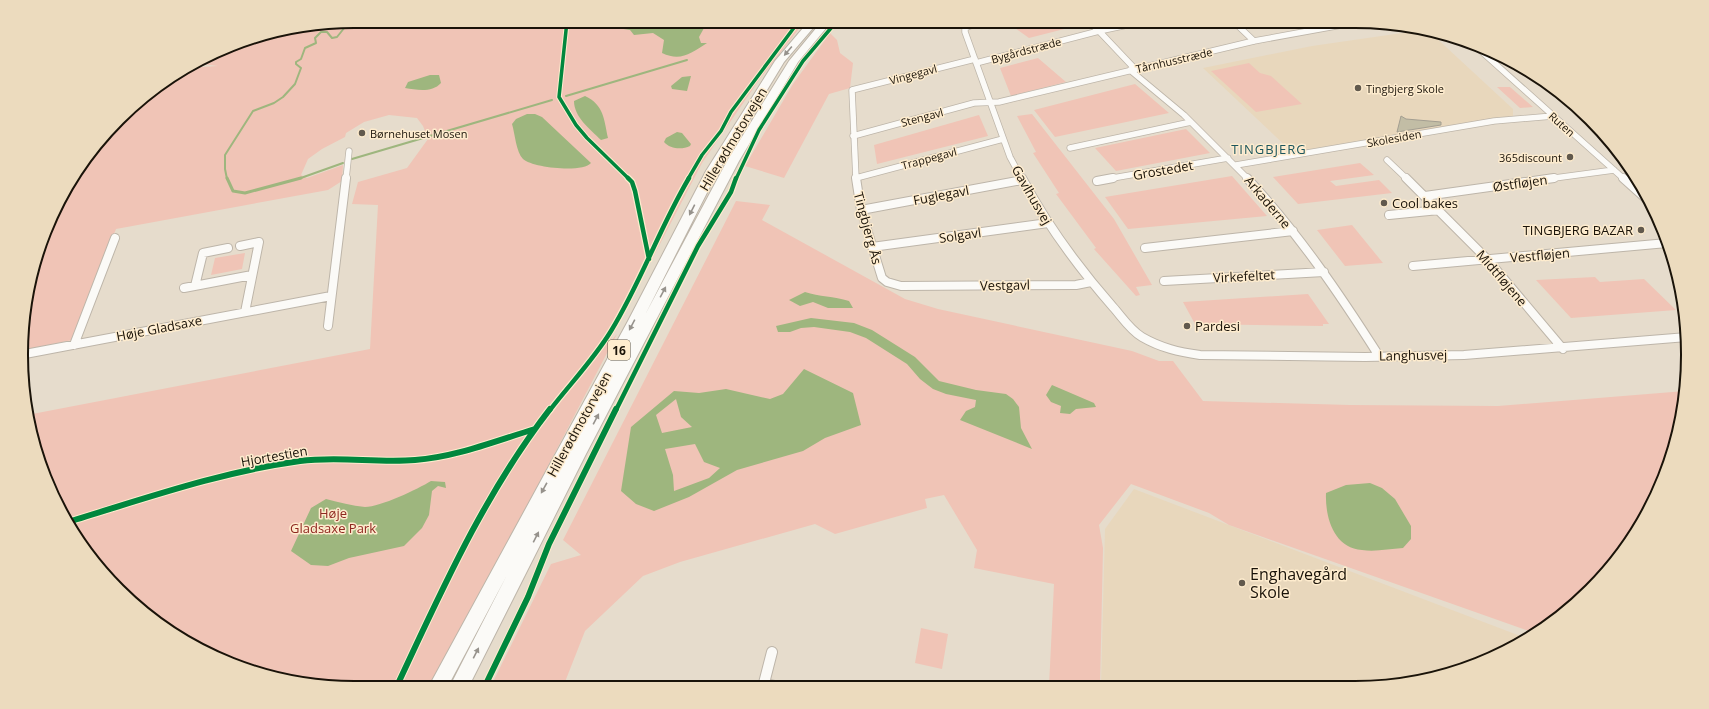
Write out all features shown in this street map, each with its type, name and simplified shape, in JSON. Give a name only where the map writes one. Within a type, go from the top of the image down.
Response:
[{"type":"highway","name":"Hillerødmotorvejen","points":[[441,681],[634,321],[712,172],[780,61],[808,28]]},
{"type":"highway","name":"Hillerødmotorvejen","points":[[462,681],[578,454],[733,160],[794,61],[821,28]]},
{"type":"street","name":"Gavlhusvej","points":[[965,28],[965,32],[1003,139],[1022,180],[1048,223],[1091,282],[1130,328],[1142,337]]},
{"type":"street","name":"Arkaderne","points":[[1095,28],[1133,69],[1192,122],[1236,165],[1293,231],[1324,272],[1380,356]]},
{"type":"street","name":"Bygårdstræde","points":[[976,61],[1113,28]]},
{"type":"street","points":[[1240,28],[1254,41]]},
{"type":"street","name":"Tårnhusstræde","points":[[990,102],[999,102],[1254,41],[1325,28]]},
{"type":"street","name":"Ruten","points":[[1487,57],[1636,190]]},
{"type":"street","name":"Vingegavl","points":[[852,90],[956,63],[976,61]]},
{"type":"street","name":"Tingbjerg Ås","points":[[852,90],[856,178],[861,210],[882,278],[887,282],[902,286],[920,286]]},
{"type":"street","name":"Stengavl","points":[[853,136],[974,103],[990,102]]},
{"type":"street","name":"Skolesiden","points":[[1236,165],[1494,120],[1553,116]]},
{"type":"street","points":[[1070,148],[1192,122]]},
{"type":"street","name":"Trappegavl","points":[[856,178],[1003,139]]},
{"type":"street","points":[[328,326],[349,151]]},
{"type":"street","name":"Grostedet","points":[[1096,181],[1228,158]]},
{"type":"street","name":"Midtfløjene","points":[[1387,160],[1426,196],[1488,260],[1563,349]]},
{"type":"street","name":"Østfløjen","points":[[1426,196],[1614,170]]},
{"type":"street","name":"Fuglegavl","points":[[861,210],[1022,180]]},
{"type":"street","points":[[1389,215],[1439,210]]},
{"type":"street","name":"Solgavl","points":[[872,247],[1048,223]]},
{"type":"street","points":[[1145,248],[1293,231]]},
{"type":"street","points":[[74,345],[115,238]]},
{"type":"street","points":[[240,246],[259,242],[245,312]]},
{"type":"street","name":"Vestfløjen","points":[[1413,266],[1661,244]]},
{"type":"street","points":[[195,286],[203,253],[228,248]]},
{"type":"street","name":"Virkefeltet","points":[[1164,281],[1324,272]]},
{"type":"street","points":[[184,288],[252,275]]},
{"type":"street","name":"Vestgavl","points":[[920,286],[1076,284],[1091,282]]},
{"type":"street","name":"Høje Gladsaxe","points":[[28,353],[331,296]]},
{"type":"street","name":"Langhusvej","points":[[1142,337],[1173,350],[1200,355],[1380,356],[1462,355],[1563,349],[1680,338]]},
{"type":"street","points":[[765,681],[772,652]]},
{"type":"shaded area","points":[[617,28],[704,28],[699,37],[701,43],[707,43],[686,55],[675,57],[669,56],[662,53],[664,40],[653,33],[634,35],[630,30]]},
{"type":"shaded area","name":"Tingbjerg Skole","points":[[1407,32],[1437,38],[1513,109],[1513,116],[1292,152],[1203,68],[1312,46]]},
{"type":"shaded area","points":[[430,75],[439,75],[441,83],[429,90],[405,88],[408,82]]},
{"type":"shaded area","points":[[691,76],[687,91],[672,89],[671,86],[682,77]]},
{"type":"shaded area","points":[[585,96],[600,108],[608,138],[601,140],[583,122],[577,112],[574,101]]},
{"type":"shaded area","points":[[527,114],[535,114],[542,117],[591,163],[586,166],[569,169],[537,165],[523,159],[517,147],[512,124],[516,119]]},
{"type":"shaded area","points":[[677,132],[682,133],[691,144],[690,146],[676,148],[669,146],[664,142],[666,138]]},
{"type":"shaded area","points":[[805,292],[849,301],[853,308],[828,308],[813,302],[800,306],[789,300]]},
{"type":"shaded area","points":[[811,318],[854,323],[872,330],[915,357],[939,381],[976,390],[1006,394],[1013,399],[1019,407],[1021,428],[1032,449],[960,420],[966,411],[975,407],[976,400],[946,394],[933,389],[920,379],[907,364],[866,338],[850,332],[814,327],[801,328],[790,332],[778,332],[776,326]]},
{"type":"shaded area","points":[[804,369],[853,393],[861,425],[825,438],[803,451],[737,470],[689,497],[654,511],[636,504],[621,491],[631,427],[674,391],[699,393],[726,389],[770,399],[783,394]],"holes":[[[676,399],[681,417],[692,427],[662,433],[656,415]],[[695,444],[704,462],[720,468],[709,478],[674,491],[673,475],[665,449]]]},
{"type":"shaded area","points":[[1052,385],[1094,403],[1096,407],[1076,409],[1070,414],[1060,413],[1061,406],[1051,402],[1046,395]]},
{"type":"shaded area","points":[[431,481],[445,482],[446,488],[438,486],[432,491],[429,515],[422,528],[404,546],[349,558],[328,566],[311,565],[291,551],[311,508],[326,499],[355,506],[372,506],[399,497]]},
{"type":"shaded area","points":[[1370,483],[1382,488],[1395,499],[1411,526],[1411,539],[1403,548],[1372,551],[1352,548],[1338,537],[1333,529],[1329,521],[1327,511],[1326,493],[1346,485]]},
{"type":"shaded area","name":"Enghavegård Skole","points":[[1134,489],[1520,636],[1499,647],[1459,664],[1418,675],[1397,678],[1354,681],[1101,681],[1105,529]]},
{"type":"green space","name":"Høje Gladsaxe Park","points":[[800,28],[759,80],[702,163],[608,344],[617,334],[436,681],[354,681],[291,675],[250,664],[191,637],[156,614],[139,600],[109,570],[95,553],[72,518],[45,459],[33,414],[370,349],[378,205],[352,204],[358,182],[407,168],[428,139],[423,126],[417,118],[389,115],[364,122],[346,133],[345,137],[322,149],[308,159],[301,175],[307,178],[343,165],[342,181],[328,190],[116,229],[72,340],[28,349],[34,291],[45,250],[62,210],[83,173],[109,139],[139,109],[156,95],[200,67],[218,66],[205,64],[250,45],[270,39],[291,34],[333,29]]},
{"type":"green space","points":[[1015,28],[1068,28],[1029,38]]},
{"type":"green space","points":[[830,33],[837,40],[840,53],[853,63],[850,88],[829,94],[784,178],[745,166],[793,84]]},
{"type":"green space","points":[[1038,58],[1066,82],[1011,96],[1000,68]]},
{"type":"green space","points":[[1249,63],[1260,73],[1271,76],[1302,104],[1256,112],[1211,71]]},
{"type":"green space","points":[[1135,84],[1169,113],[1055,137],[1034,110]]},
{"type":"green space","points":[[1497,87],[1510,87],[1533,107],[1520,108]]},
{"type":"green space","points":[[1032,114],[1114,219],[1152,285],[1136,287],[1140,295],[1136,296],[1094,249],[1096,248],[1056,194],[1059,193],[1033,153],[1036,152],[1017,116]]},
{"type":"green space","points":[[979,115],[988,136],[877,164],[874,145]]},
{"type":"green space","points":[[1186,129],[1210,153],[1116,171],[1095,148]]},
{"type":"green space","points":[[1360,163],[1374,175],[1330,181],[1336,186],[1379,180],[1392,193],[1298,204],[1273,177]]},
{"type":"green space","points":[[1232,176],[1267,216],[1128,229],[1105,197]]},
{"type":"green space","points":[[736,201],[770,205],[762,220],[905,299],[938,309],[1132,351],[1159,361],[1173,361],[1203,401],[1350,405],[1498,406],[1679,392],[1675,418],[1664,459],[1647,499],[1626,536],[1600,570],[1570,600],[1528,631],[1229,525],[1209,513],[1131,484],[1099,525],[1103,548],[1100,681],[1049,681],[1054,584],[974,568],[977,550],[944,495],[925,499],[927,508],[835,534],[815,524],[680,562],[643,576],[585,631],[565,681],[493,681],[551,564],[581,555],[563,540]]},
{"type":"green space","points":[[1352,225],[1383,263],[1345,266],[1317,230]]},
{"type":"green space","points":[[245,253],[242,269],[211,275],[215,258]]},
{"type":"green space","points":[[1595,277],[1600,282],[1644,279],[1676,310],[1571,318],[1536,280]]},
{"type":"green space","points":[[1308,294],[1329,324],[1323,324],[1323,326],[1195,324],[1183,302]]},
{"type":"green space","points":[[921,628],[948,634],[942,669],[915,663]]},
{"type":"building","points":[[1401,116],[1406,119],[1441,122],[1441,125],[1397,132]]},
{"type":"waterway","points":[[227,179],[225,155],[253,111],[274,103],[283,97],[295,84],[301,68],[296,64],[296,62],[301,59],[305,48],[316,43],[315,38],[321,32],[327,32],[332,38],[337,37],[344,28]]},
{"type":"waterway","points":[[566,96],[687,60]]},
{"type":"waterway","points":[[352,159],[552,100]]},
{"type":"waterway","points":[[300,178],[343,163]]},
{"type":"waterway","points":[[227,178],[233,191],[245,193],[300,178]]},
{"type":"cycle path","points":[[566,28],[559,97],[576,125],[587,138],[632,182],[649,259]]},
{"type":"cycle path","points":[[399,681],[457,558],[494,492],[535,429],[611,331],[649,259],[677,198],[702,155],[721,131],[731,112],[794,28]]},
{"type":"cycle path","points":[[487,681],[528,597],[549,544],[698,246],[731,192],[739,170],[759,130],[803,61],[831,28]]},
{"type":"cycle path","name":"Hjortestien","points":[[73,520],[182,487],[270,466],[313,459],[385,461],[429,459],[475,448],[535,429]]},
{"type":"place","name":"Tingbjerg Skole","points":[[1358,88]]},
{"type":"place","name":"Børnehuset Mosen","points":[[362,133]]},
{"type":"place","name":"365discount","points":[[1570,157]]},
{"type":"place","name":"Cool bakes","points":[[1384,203]]},
{"type":"place","name":"TINGBJERG BAZAR","points":[[1641,230]]},
{"type":"place","name":"Pardesi","points":[[1187,326]]},
{"type":"place","name":"Enghavegård Skole","points":[[1242,583]]},
{"type":"district","name":"TINGBJERG","points":[[1269,149]]}]
